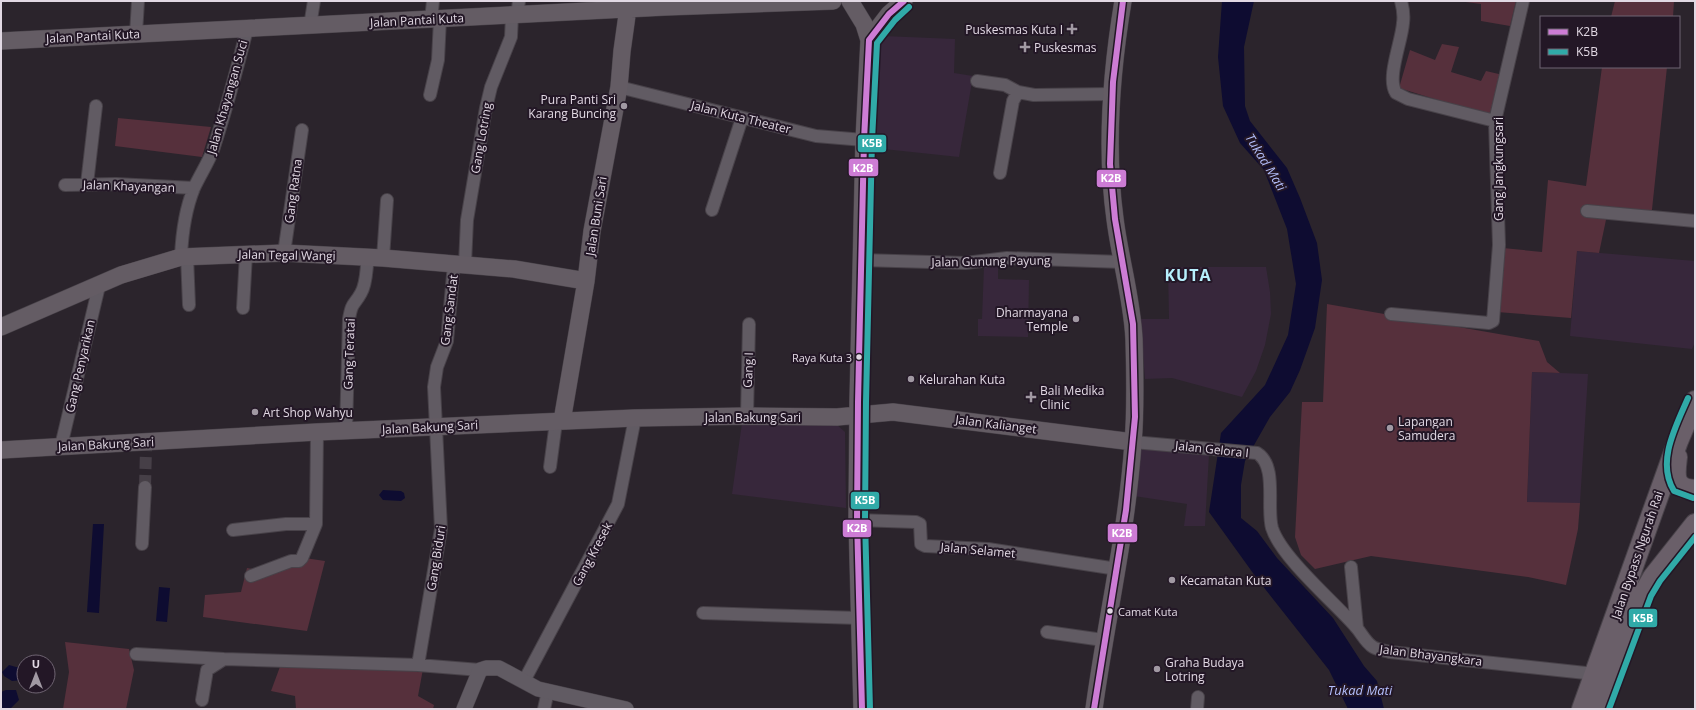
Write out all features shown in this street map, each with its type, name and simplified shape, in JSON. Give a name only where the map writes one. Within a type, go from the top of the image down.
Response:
[{"type":"highway","name":"Jalan Bypass Ngurah Rai","points":[[1582,709],[1678,441],[1695,402]]},
{"type":"highway","points":[[1678,441],[1675,478],[1677,482],[1685,488],[1695,490]]},
{"type":"highway","name":"Jalan Bypass Ngurah Rai","points":[[1600,709],[1644,593],[1653,577],[1695,524]]},
{"type":"main road","name":"Jalan Pantai Kuta","points":[[1,41],[436,19],[516,11],[659,4],[833,1]]},
{"type":"main road","points":[[850,1],[864,24],[869,40],[860,260],[857,520],[862,709]]},
{"type":"main road","points":[[869,40],[889,14],[904,1]]},
{"type":"main road","points":[[1094,709],[1104,640],[1117,569],[1133,442],[1134,339],[1132,318],[1114,218],[1110,166],[1111,94],[1123,1]]},
{"type":"main road","name":"Jalan Buni Sari","points":[[559,422],[586,281],[592,231],[619,87],[628,6]]},
{"type":"main road","name":"Jalan Tegal Wangi","points":[[1,327],[99,286],[121,275],[184,257],[284,253],[375,258],[514,269],[586,281]]},
{"type":"main road","name":"Jalan Kalianget","points":[[859,414],[893,412],[919,414],[1133,442]]},
{"type":"main road","name":"Jalan Bakung Sari","points":[[1,450],[61,446],[146,445],[317,432],[635,418],[747,416],[837,417],[859,414]]},
{"type":"street","points":[[136,34],[138,1]]},
{"type":"street","points":[[310,26],[314,1]]},
{"type":"street","points":[[430,95],[438,60],[436,19],[433,1]]},
{"type":"street","points":[[1401,1],[1403,23],[1394,66],[1393,85],[1396,93],[1408,99],[1495,121]]},
{"type":"street","name":"Gang Jangkungsari","points":[[1391,314],[1489,323],[1493,321],[1498,245],[1495,121],[1523,1]]},
{"type":"street","name":"Gang Lotring","points":[[459,264],[486,108],[491,87],[511,37],[516,11]]},
{"type":"street","name":"Jalan Khayangan Suci","points":[[189,305],[184,257],[184,222],[194,188],[212,151],[247,29]]},
{"type":"street","points":[[977,81],[1005,85],[1018,92],[1034,95],[1111,94]]},
{"type":"street","name":"Jalan Kuta Theater","points":[[619,87],[816,136],[864,140]]},
{"type":"street","points":[[1000,173],[1013,101],[1018,92]]},
{"type":"street","points":[[87,184],[96,106]]},
{"type":"street","points":[[712,210],[742,118]]},
{"type":"street","name":"Gang Ratna","points":[[284,253],[302,130]]},
{"type":"street","name":"Jalan Khayangan","points":[[65,186],[87,184],[194,188]]},
{"type":"street","name":"Gang Teratai","points":[[346,431],[349,319],[352,305],[361,293],[375,258],[387,200]]},
{"type":"street","points":[[1587,211],[1695,221]]},
{"type":"street","points":[[243,308],[246,254]]},
{"type":"street","name":"Jalan Gunung Payung","points":[[860,260],[965,263],[1008,258],[1122,262]]},
{"type":"street","name":"Gang Sandat","points":[[437,427],[434,381],[437,367],[447,341],[459,264]]},
{"type":"street","name":"Gang Penyarikan","points":[[61,446],[99,286]]},
{"type":"street","name":"Gang I","points":[[747,416],[749,324]]},
{"type":"street","name":"Gang Kresek","points":[[524,682],[618,504],[635,418]]},
{"type":"street","points":[[550,467],[559,422]]},
{"type":"street","name":"Gang Biduri","points":[[418,665],[441,529],[437,427]]},
{"type":"street","points":[[251,576],[302,558],[316,524],[317,432]]},
{"type":"street","name":"Jalan Gelora I","points":[[1133,442],[1257,454],[1265,460],[1268,466],[1272,528],[1288,556],[1301,570]]},
{"type":"street","points":[[142,544],[145,487]]},
{"type":"street","name":"Jalan Selamet","points":[[857,520],[916,522],[920,524],[921,527],[921,544],[926,546],[988,549],[1117,569]]},
{"type":"street","points":[[233,530],[286,524],[316,524]]},
{"type":"street","points":[[1351,566],[1357,628]]},
{"type":"street","name":"Jalan Bhayangkara","points":[[1301,570],[1357,628],[1373,647],[1384,650],[1595,674]]},
{"type":"street","points":[[703,613],[859,618]]},
{"type":"street","points":[[1047,632],[1104,640]]},
{"type":"street","points":[[136,654],[224,659],[418,665],[480,670],[486,668],[499,668],[538,689],[595,706],[626,709]]},
{"type":"street","points":[[202,700],[207,670],[224,659]]},
{"type":"street","points":[[464,709],[480,670]]},
{"type":"street","points":[[544,709],[548,691]]},
{"type":"street","points":[[1197,709],[1198,697]]},
{"type":"shaded area","points":[[1458,1],[1516,1],[1510,26],[1481,21],[1481,4]]},
{"type":"shaded area","points":[[1615,1],[1674,1],[1673,16],[1611,16]]},
{"type":"shaded area","points":[[883,36],[955,39],[954,73],[973,76],[959,157],[874,148],[875,62]]},
{"type":"shaded area","points":[[1442,44],[1459,47],[1451,72],[1481,81],[1486,71],[1503,75],[1493,117],[1399,88],[1410,50],[1435,60]]},
{"type":"shaded area","points":[[1602,68],[1667,68],[1651,219],[1607,215],[1599,253],[1577,251],[1571,318],[1497,312],[1503,248],[1542,252],[1548,180],[1586,186]]},
{"type":"shaded area","points":[[118,118],[211,127],[202,157],[115,146]]},
{"type":"shaded area","points":[[1577,251],[1695,261],[1695,342],[1692,349],[1570,336]]},
{"type":"shaded area","points":[[998,260],[998,279],[1029,280],[1028,337],[978,336],[978,319],[982,319],[984,266]]},
{"type":"shaded area","points":[[1168,267],[1266,267],[1270,292],[1271,314],[1265,345],[1256,371],[1242,397],[1172,378],[1145,379],[1140,319],[1169,319]]},
{"type":"shaded area","name":"Lapangan Samudera","points":[[1327,304],[1539,341],[1547,362],[1560,373],[1532,372],[1527,502],[1580,503],[1578,529],[1566,585],[1528,577],[1371,556],[1315,569],[1301,555],[1295,537],[1302,402],[1323,402]]},
{"type":"shaded area","points":[[1532,372],[1588,374],[1580,503],[1527,503]]},
{"type":"shaded area","points":[[742,423],[836,424],[845,432],[846,508],[732,494]]},
{"type":"shaded area","points":[[1140,448],[1209,454],[1205,526],[1184,526],[1187,504],[1134,496]]},
{"type":"shaded area","points":[[291,556],[325,561],[307,631],[203,617],[205,595],[241,592],[247,568],[273,572]]},
{"type":"shaded area","points":[[65,642],[129,649],[134,670],[126,709],[63,709],[69,672]]},
{"type":"shaded area","points":[[281,664],[423,669],[418,696],[434,705],[433,709],[296,709],[295,696],[271,691]]},
{"type":"water","name":"Tukad Mati","points":[[1222,1],[1254,1],[1244,47],[1245,106],[1250,121],[1287,168],[1317,243],[1322,280],[1315,328],[1300,370],[1290,392],[1270,417],[1245,461],[1241,485],[1241,518],[1257,531],[1277,558],[1333,618],[1364,666],[1377,681],[1384,709],[1348,709],[1329,670],[1258,580],[1209,512],[1221,433],[1265,385],[1288,335],[1296,284],[1287,229],[1264,170],[1240,143],[1223,106],[1218,57]]},
{"type":"water","points":[[383,490],[401,491],[404,493],[405,498],[401,501],[383,500],[379,495]]},
{"type":"water","points":[[93,524],[104,524],[99,613],[87,612]]},
{"type":"water","points":[[159,587],[170,588],[167,622],[156,621]]},
{"type":"water","points":[[9,665],[16,667],[16,681],[12,681],[4,676],[2,672]]},
{"type":"water","points":[[6,690],[16,690],[19,700],[10,709],[1,709],[1,692]]},
{"type":"tunnel","points":[[145,487],[146,449]]},
{"type":"transit line","name":"K2B","points":[[862,709],[857,520],[858,402],[864,140],[869,40],[889,14],[904,1]]},
{"type":"transit line","name":"K2B","points":[[1094,709],[1126,510],[1135,417],[1133,324],[1115,219],[1110,164],[1113,82],[1123,1]]},
{"type":"transit line","name":"K5B","points":[[870,709],[865,520],[866,402],[872,140],[877,43],[895,20],[909,7]]},
{"type":"transit line","name":"K5B","points":[[1688,398],[1678,420],[1670,444],[1667,456],[1667,468],[1669,480],[1674,491],[1693,498]]},
{"type":"transit line","name":"K5B","points":[[1609,709],[1651,596],[1660,581],[1695,537]]},
{"type":"place","name":"Puskesmas Kuta I","points":[[1072,29]]},
{"type":"place","name":"Puskesmas","points":[[1025,47]]},
{"type":"place","name":"Pura Panti Sri Karang Buncing","points":[[624,106]]},
{"type":"place","name":"Dharmayana Temple","points":[[1076,319]]},
{"type":"place","name":"Raya Kuta 3","points":[[859,357]]},
{"type":"place","name":"Kelurahan Kuta","points":[[911,379]]},
{"type":"place","name":"Bali Medika Clinic","points":[[1031,397]]},
{"type":"place","name":"Art Shop Wahyu","points":[[255,412]]},
{"type":"place","name":"Lapangan Samudera","points":[[1390,428]]},
{"type":"place","name":"Kecamatan Kuta","points":[[1172,580]]},
{"type":"place","name":"Camat Kuta","points":[[1110,611]]},
{"type":"place","name":"Graha Budaya Lotring","points":[[1157,669]]},
{"type":"district","name":"KUTA","points":[[1188,275]]}]
